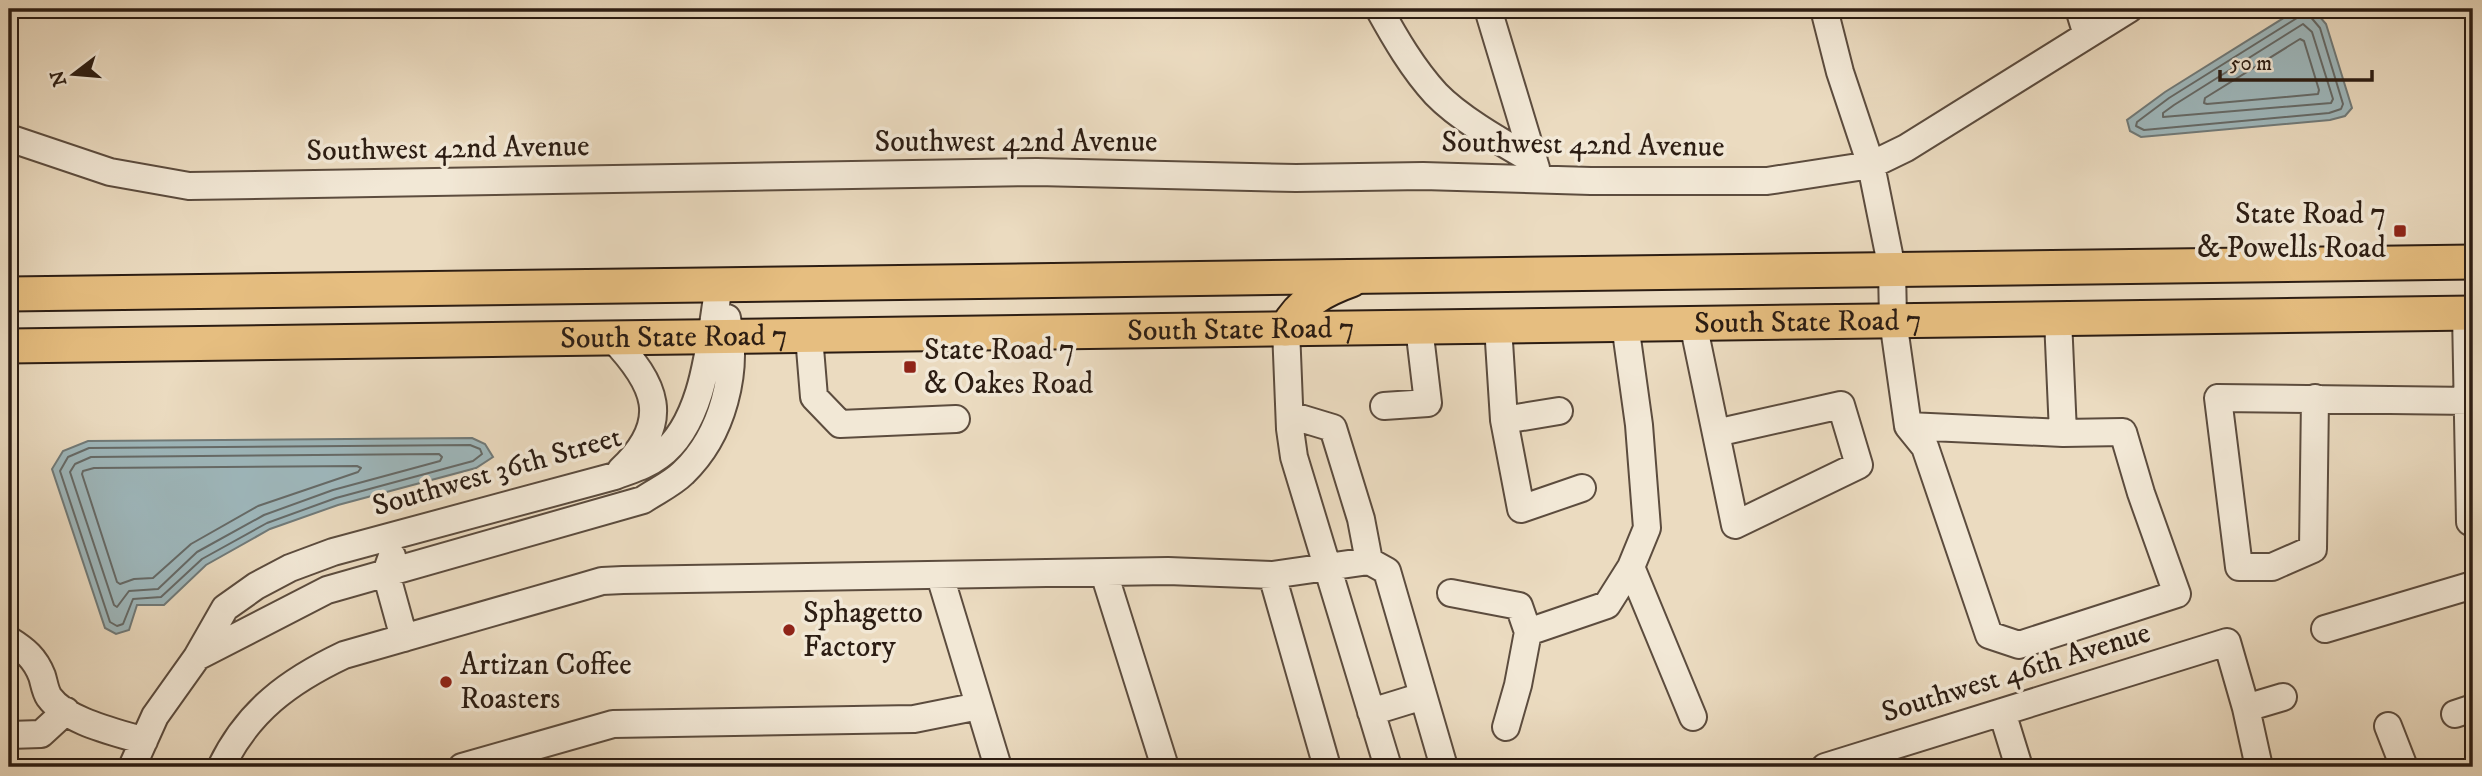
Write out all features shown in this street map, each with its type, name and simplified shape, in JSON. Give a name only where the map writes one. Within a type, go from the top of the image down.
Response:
[{"type":"main road","name":"South State Road 7","points":[[9,294],[2473,262]]},
{"type":"main road","points":[[1286,329],[1295,313],[1311,299],[1332,287],[1363,276]]},
{"type":"main road","name":"South State Road 7","points":[[9,346],[2470,313]]},
{"type":"street","points":[[1379,9],[1396,41],[1437,94],[1537,170]]},
{"type":"street","points":[[1488,9],[1537,170]]},
{"type":"street","points":[[1824,9],[1840,72],[1871,165],[1892,269],[1893,320],[1908,426],[1925,447],[1989,635],[2019,645],[2177,594],[2141,494],[2123,432],[2063,433],[1908,426]]},
{"type":"street","points":[[2078,9],[2087,35]]},
{"type":"street","name":"Southwest 42nd Avenue","points":[[9,138],[110,172],[189,186],[1037,172],[1283,177],[1423,176],[1537,170],[1768,181],[1871,165],[1906,148],[2129,9]]},
{"type":"street","name":"Southwest 36th Street","points":[[197,657],[327,590],[643,500],[683,474],[709,442],[727,396],[719,285]]},
{"type":"street","points":[[2470,313],[2470,522],[2473,521]]},
{"type":"street","points":[[2058,318],[2063,433]]},
{"type":"street","points":[[1693,323],[1735,525],[1859,465],[1841,405],[1716,433]]},
{"type":"street","points":[[1528,632],[1607,605],[1632,567],[1647,528],[1639,425],[1625,324]]},
{"type":"street","points":[[1498,326],[1504,420],[1521,509],[1582,488]]},
{"type":"street","points":[[1384,406],[1427,403],[1419,327]]},
{"type":"street","points":[[1286,329],[1294,457],[1388,767]]},
{"type":"street","points":[[809,336],[814,397],[840,424],[956,419]]},
{"type":"street","name":"Southwest 36th Street","points":[[132,767],[155,716],[197,657],[225,608],[256,586],[290,568],[332,552],[615,476],[645,465],[662,454],[678,436],[692,412],[721,337]]},
{"type":"street","points":[[612,338],[632,359],[646,381],[654,418],[649,437],[639,453],[615,476]]},
{"type":"street","points":[[2315,398],[2313,549],[2272,567],[2239,566],[2218,398],[2315,398],[2471,402]]},
{"type":"street","points":[[1504,420],[1559,411]]},
{"type":"street","points":[[1290,415],[1333,428],[1361,519],[1369,561]]},
{"type":"street","points":[[404,638],[386,573],[391,557],[421,528]]},
{"type":"street","points":[[221,767],[253,719],[280,691],[306,673],[344,655],[601,581],[1168,571],[1272,575],[1369,561],[1387,571],[1444,767]]},
{"type":"street","points":[[1632,567],[1693,717]]},
{"type":"street","points":[[1104,573],[1165,767]]},
{"type":"street","points":[[1272,575],[1327,767]]},
{"type":"street","points":[[940,576],[998,767]]},
{"type":"street","points":[[2325,629],[2473,585]]},
{"type":"street","points":[[1451,593],[1519,606],[1528,632],[1518,685],[1506,727]]},
{"type":"street","points":[[9,640],[28,652],[39,668],[49,696],[66,711],[90,724],[144,741]]},
{"type":"street","name":"Southwest 46th Avenue","points":[[1825,767],[2227,642],[2246,708]]},
{"type":"street","points":[[1371,712],[1423,696]]},
{"type":"street","points":[[2259,767],[2246,708],[2283,697]]},
{"type":"street","points":[[462,767],[613,724],[914,719],[979,706]]},
{"type":"street","points":[[9,735],[41,734],[66,711]]},
{"type":"street","points":[[2002,712],[2019,767]]},
{"type":"street","points":[[2388,726],[2403,767]]},
{"type":"water","points":[[2298,9],[2314,10],[2326,24],[2352,108],[2345,116],[2330,120],[2141,137],[2130,131],[2127,120],[2165,92]]},
{"type":"water","points":[[472,438],[485,444],[493,457],[476,468],[338,505],[270,529],[206,565],[164,605],[137,605],[129,630],[116,634],[105,628],[52,469],[63,451],[88,441]]},
{"type":"place","name":"State Road 7 & Powells Road","points":[[2400,231]]},
{"type":"place","name":"State Road 7 & Oakes Road","points":[[910,367]]},
{"type":"place","name":"Sphagetto Factory","points":[[789,630]]},
{"type":"place","name":"Artizan Coffee Roasters","points":[[446,682]]}]
